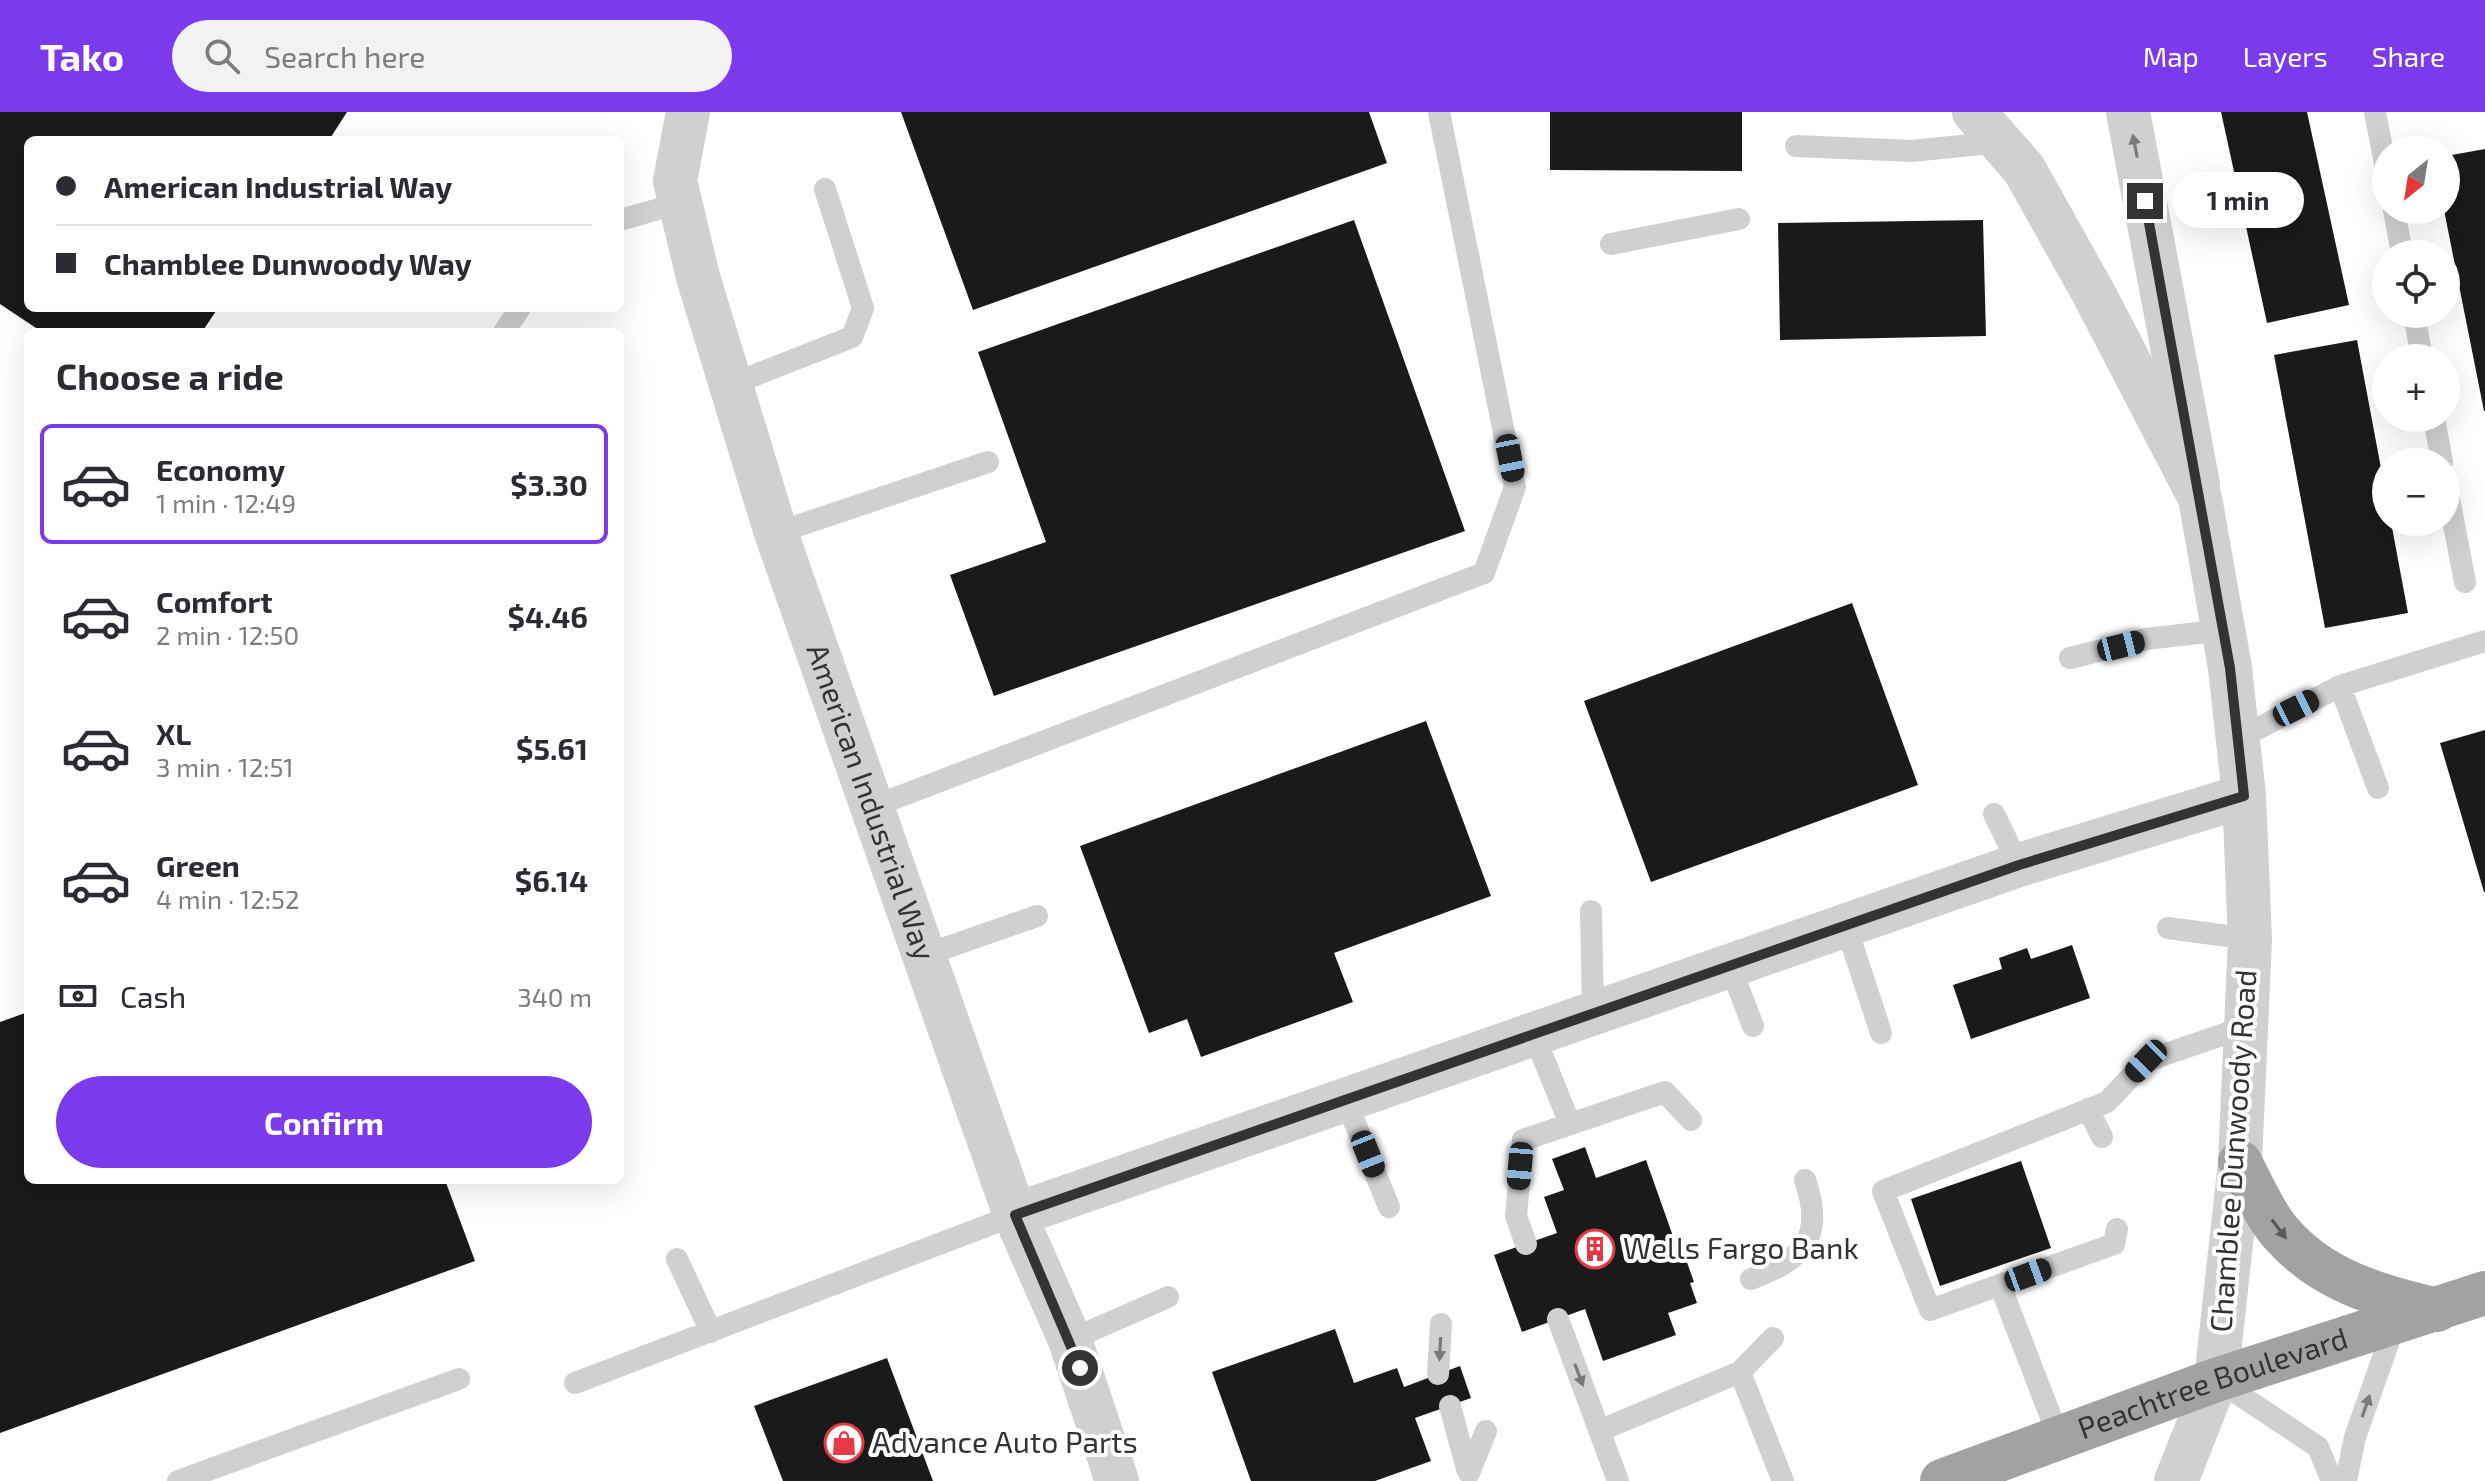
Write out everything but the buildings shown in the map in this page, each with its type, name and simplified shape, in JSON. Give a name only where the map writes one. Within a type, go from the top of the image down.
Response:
[{"type":"highway","points":[[2240,1162],[2278,1230],[2317,1268],[2367,1293],[2437,1310]]},
{"type":"highway","name":"Peachtree Boulevard","points":[[1942,1481],[2216,1380],[2485,1293]]},
{"type":"street","name":"American Industrial Way","points":[[688,112],[675,181],[730,385],[776,533],[1015,1215],[1070,1340],[1117,1481]]},
{"type":"street","points":[[2128,112],[2200,498]]},
{"type":"street","name":"Chamblee Dunwoody Road","points":[[1987,127],[2024,169],[2079,266],[2200,498],[2224,630],[2244,796],[2250,939],[2240,1162],[2216,1380],[2176,1481]]},
{"type":"street","points":[[1015,1215],[2019,865],[2244,796]]},
{"type":"lane","points":[[872,807],[1484,573],[1515,487],[1439,112]]},
{"type":"lane","points":[[2382,113],[2384,136]]},
{"type":"lane","points":[[1796,146],[1912,151],[1987,127]]},
{"type":"lane","points":[[730,385],[852,337],[863,308],[825,189]]},
{"type":"lane","points":[[624,219],[680,203]]},
{"type":"lane","points":[[1611,244],[1739,219]]},
{"type":"lane","points":[[776,533],[988,462]]},
{"type":"lane","points":[[2456,536],[2465,582]]},
{"type":"lane","points":[[2070,658],[2146,639],[2224,630]]},
{"type":"lane","points":[[2238,739],[2340,686],[2485,641]]},
{"type":"lane","points":[[2340,686],[2378,788]]},
{"type":"lane","points":[[1994,814],[2019,865]]},
{"type":"lane","points":[[1591,911],[1593,1014]]},
{"type":"lane","points":[[925,955],[1037,916]]},
{"type":"lane","points":[[1846,926],[1881,1033]]},
{"type":"lane","points":[[2168,928],[2250,939]]},
{"type":"lane","points":[[1730,966],[1753,1026]]},
{"type":"lane","points":[[2117,1229],[2114,1244],[1930,1310],[1883,1191],[2107,1102],[2146,1061],[2245,1027]]},
{"type":"lane","points":[[1534,1035],[1570,1124]]},
{"type":"lane","points":[[1526,1244],[1516,1216],[1523,1140],[1665,1092],[1691,1120]]},
{"type":"lane","points":[[1346,1101],[1389,1207]]},
{"type":"lane","points":[[2088,1109],[2102,1137]]},
{"type":"lane","points":[[1751,1279],[1785,1266],[1810,1239],[1814,1207],[1805,1180]]},
{"type":"lane","points":[[575,1383],[1015,1215]]},
{"type":"lane","points":[[677,1259],[711,1332]]},
{"type":"lane","points":[[2000,1285],[2059,1438]]},
{"type":"lane","points":[[1070,1340],[1168,1297]]},
{"type":"lane","points":[[1558,1319],[1618,1481]]},
{"type":"lane","points":[[1438,1374],[1441,1324]]},
{"type":"lane","points":[[2346,1481],[2355,1437],[2395,1324]]},
{"type":"lane","points":[[1601,1430],[1740,1372],[1773,1338]]},
{"type":"lane","points":[[1740,1372],[1783,1481]]},
{"type":"lane","points":[[178,1481],[459,1379]]},
{"type":"lane","points":[[2216,1380],[2318,1447],[2332,1481]]},
{"type":"lane","points":[[1450,1406],[1469,1475]]},
{"type":"lane","points":[[1469,1475],[1486,1431]]},
{"type":"place","name":"Wells Fargo Bank","points":[[1595,1249]]},
{"type":"place","name":"Advance Auto Parts","points":[[844,1443]]},
{"type":"route","points":[[1080,1368],[1015,1215],[2019,865],[2244,796],[2230,668],[2145,201]]}]
